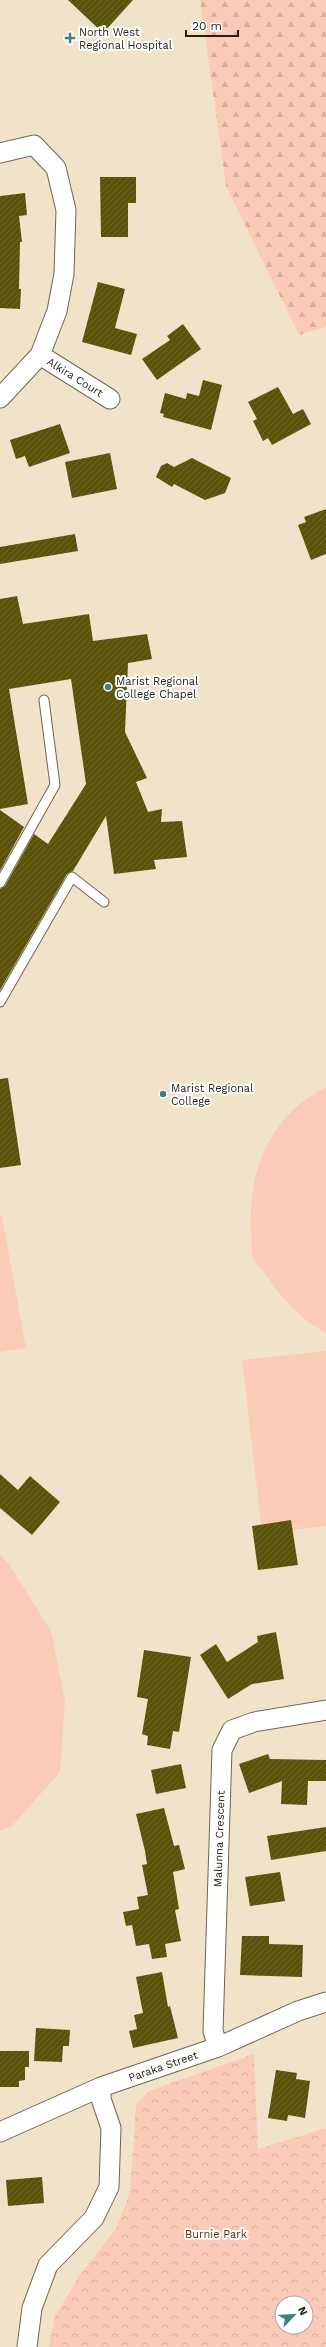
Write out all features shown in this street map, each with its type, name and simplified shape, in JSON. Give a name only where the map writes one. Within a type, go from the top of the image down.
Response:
[{"type":"street","points":[[0,153],[34,145],[56,168],[66,210],[64,274],[57,311],[40,355],[0,398]]},
{"type":"street","name":"Alkira Court","points":[[40,355],[110,399]]},
{"type":"street","name":"Malunna Crescent","points":[[218,2047],[213,2031],[222,1750],[232,1730],[254,1722],[326,1710]]},
{"type":"street","name":"Paraka Street","points":[[0,2132],[101,2087],[218,2047],[298,2011],[326,2002]]},
{"type":"street","points":[[27,2347],[32,2308],[48,2265],[94,2218],[109,2187],[111,2128],[101,2099],[101,2087]]},
{"type":"lane","points":[[0,883],[56,785],[44,700]]},
{"type":"lane","points":[[0,1002],[72,877],[104,902]]},
{"type":"green space","points":[[200,0],[326,0],[326,327],[299,335],[226,186]]},
{"type":"green space","points":[[326,1087],[326,1333],[307,1321],[292,1308],[255,1262],[252,1251],[251,1206],[259,1165],[277,1128],[307,1099]]},
{"type":"green space","points":[[0,1216],[2,1216],[26,1348],[0,1352]]},
{"type":"green space","points":[[326,1351],[326,1526],[262,1533],[242,1360]]},
{"type":"green space","points":[[0,1555],[9,1564],[51,1631],[65,1701],[60,1772],[12,1826],[0,1831]]},
{"type":"green space","name":"Burnie Park","points":[[254,2054],[258,2149],[326,2128],[326,2347],[49,2347],[54,2318],[79,2276],[116,2229],[130,2192],[136,2104],[149,2091]]},
{"type":"building","points":[[68,0],[133,0],[103,33]]},
{"type":"building","points":[[100,177],[136,177],[136,203],[128,203],[128,237],[101,237]]},
{"type":"building","points":[[25,193],[27,215],[19,216],[22,242],[20,242],[20,309],[0,308],[0,196]]},
{"type":"building","points":[[98,282],[125,289],[115,328],[137,334],[131,355],[82,342]]},
{"type":"building","points":[[183,324],[201,349],[157,380],[142,359],[170,340],[167,336]]},
{"type":"building","points":[[203,380],[222,385],[211,430],[163,417],[164,414],[160,413],[165,393],[186,399],[187,393],[199,396]]},
{"type":"building","points":[[278,387],[293,414],[303,409],[311,424],[272,445],[268,438],[263,441],[253,421],[257,419],[248,402]]},
{"type":"building","points":[[60,424],[70,453],[29,467],[25,456],[16,459],[10,440]]},
{"type":"building","points":[[110,453],[117,489],[72,498],[65,462]]},
{"type":"building","points":[[192,458],[231,478],[225,493],[205,500],[174,484],[172,487],[156,477],[161,466],[167,463],[174,467]]},
{"type":"building","points":[[326,509],[326,554],[311,560],[298,525],[306,522],[304,517]]},
{"type":"building","points":[[75,534],[78,551],[0,564],[0,547]]},
{"type":"building","points":[[17,596],[23,624],[89,614],[93,641],[147,634],[152,659],[128,663],[125,732],[147,778],[136,782],[148,812],[162,809],[161,822],[182,821],[187,857],[154,860],[156,869],[114,874],[106,816],[73,871],[67,874],[0,990],[0,889],[5,886],[34,834],[48,844],[86,784],[71,679],[9,689],[28,804],[0,809],[0,599]]},
{"type":"building","points":[[0,810],[24,827],[0,871]]},
{"type":"building","points":[[8,1078],[21,1165],[0,1168],[0,1079]]},
{"type":"building","points":[[0,1474],[18,1490],[30,1476],[60,1502],[32,1535],[0,1508]]},
{"type":"building","points":[[291,1520],[298,1565],[258,1570],[252,1526]]},
{"type":"building","points":[[276,1632],[284,1679],[252,1684],[228,1699],[200,1655],[216,1644],[227,1662],[258,1642],[257,1636]]},
{"type":"building","points":[[144,1650],[191,1657],[179,1732],[173,1731],[170,1749],[147,1745],[148,1736],[142,1734],[148,1699],[137,1697]]},
{"type":"building","points":[[268,1754],[270,1759],[326,1760],[326,1781],[308,1781],[307,1805],[281,1804],[282,1781],[249,1793],[239,1764]]},
{"type":"building","points":[[181,1764],[186,1788],[156,1794],[151,1770]]},
{"type":"building","points":[[164,1808],[174,1846],[179,1845],[185,1869],[173,1872],[179,1909],[175,1910],[181,1941],[165,1944],[167,1957],[152,1959],[149,1944],[136,1946],[132,1925],[126,1926],[123,1912],[139,1909],[137,1897],[148,1895],[142,1865],[147,1864],[136,1814]]},
{"type":"building","points":[[326,1827],[326,1851],[271,1860],[267,1836]]},
{"type":"building","points":[[280,1872],[285,1901],[250,1906],[245,1877]]},
{"type":"building","points":[[242,1936],[269,1936],[269,1944],[303,1945],[302,1977],[240,1975]]},
{"type":"building","points":[[162,1972],[168,2007],[170,2006],[178,2038],[133,2048],[129,2031],[137,2029],[134,2015],[143,2013],[136,1977]]},
{"type":"building","points":[[36,2028],[70,2030],[69,2046],[63,2046],[62,2062],[34,2061]]},
{"type":"building","points":[[0,2051],[29,2051],[29,2067],[25,2067],[25,2080],[19,2081],[19,2087],[0,2087]]},
{"type":"building","points":[[276,2070],[297,2073],[296,2079],[310,2081],[305,2118],[288,2115],[287,2121],[268,2118]]},
{"type":"building","points":[[42,2177],[44,2203],[8,2206],[6,2180]]},
{"type":"place","name":"North West Regional Hospital","points":[[70,38]]},
{"type":"place","name":"Marist Regional College Chapel","points":[[108,687]]},
{"type":"place","name":"Marist Regional College","points":[[163,1094]]}]
